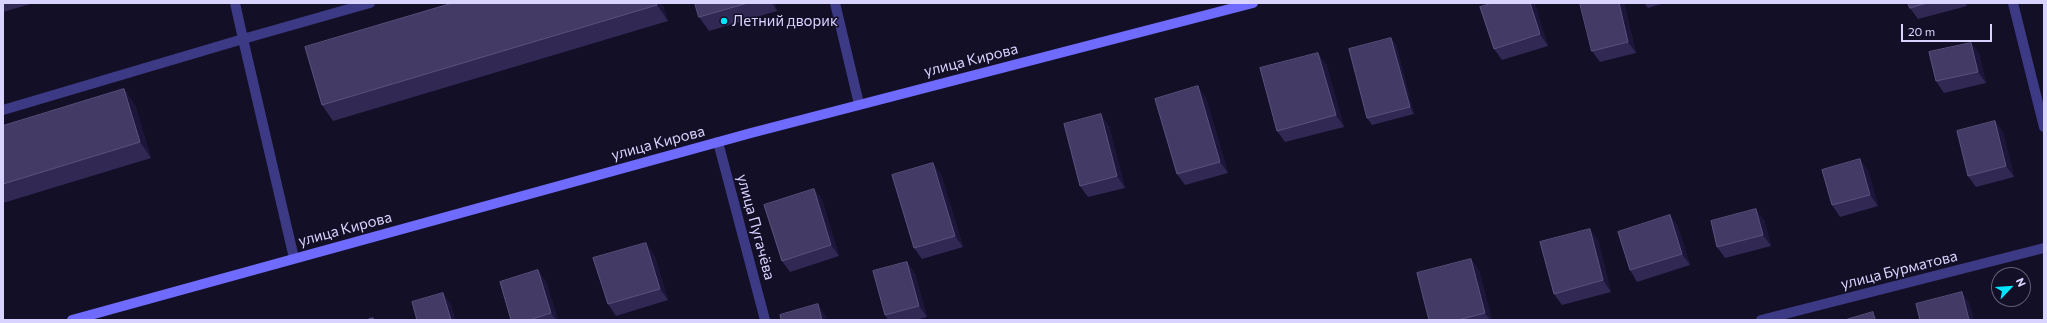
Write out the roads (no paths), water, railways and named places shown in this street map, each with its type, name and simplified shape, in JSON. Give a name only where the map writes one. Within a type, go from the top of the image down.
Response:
[{"type":"main road","name":"улица Кирова","points":[[72,320],[859,104],[1253,3]]},
{"type":"street","points":[[235,3],[294,258]]},
{"type":"street","points":[[3,110],[370,3]]},
{"type":"street","points":[[835,3],[859,104]]},
{"type":"street","points":[[2013,3],[2044,127]]},
{"type":"street","name":"улица Пугачёва","points":[[718,142],[765,320]]},
{"type":"street","name":"улица Бурматова","points":[[1761,320],[2044,248]]},
{"type":"place","name":"Летний дворик","points":[[724,21]]}]
